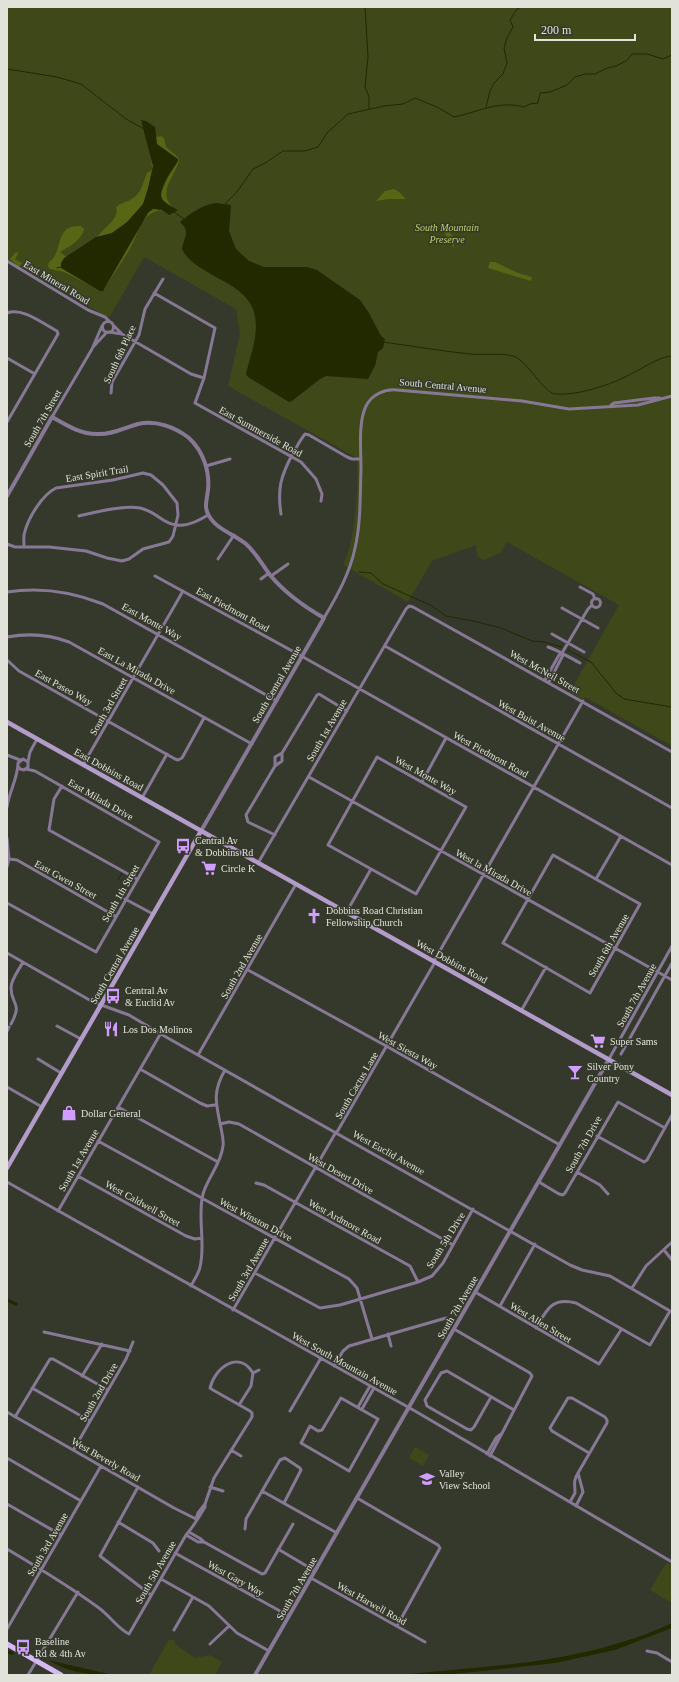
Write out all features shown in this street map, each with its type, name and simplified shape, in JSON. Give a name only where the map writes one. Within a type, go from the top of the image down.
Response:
[{"type":"main road","name":"East Dobbins Road","points":[[7,722],[202,831]]},
{"type":"main road","name":"West Dobbins Road","points":[[202,831],[672,1095]]},
{"type":"main road","name":"South Central Avenue","points":[[7,1168],[202,831]]},
{"type":"main road","points":[[7,1644],[61,1675]]},
{"type":"street","name":"East Mineral Road","points":[[7,261],[88,310],[107,319],[122,334],[135,342],[191,374],[204,378]]},
{"type":"street","name":"South 6th Place","points":[[111,393],[112,382],[139,335],[145,309],[164,279]]},
{"type":"street","points":[[154,293],[215,328],[204,378]]},
{"type":"street","points":[[7,313],[14,311],[22,312],[57,331],[58,334],[7,422]]},
{"type":"street","points":[[99,315],[104,331],[108,332]]},
{"type":"street","points":[[103,324],[111,323]]},
{"type":"street","name":"South 7th Street","points":[[92,348],[112,329],[111,323]]},
{"type":"street","name":"South 7th Street","points":[[7,496],[92,348],[103,324]]},
{"type":"street","name":"East Mineral Road","points":[[108,332],[122,334]]},
{"type":"street","points":[[7,358],[35,374]]},
{"type":"street","name":"East Summerside Road","points":[[204,378],[195,403],[292,456],[308,468],[316,479],[322,494],[322,500]]},
{"type":"street","name":"South Central Avenue","points":[[202,831],[343,583],[355,548],[360,507],[362,423],[366,407],[372,398],[385,391],[397,390],[522,401],[564,408],[611,405],[614,403],[672,396]]},
{"type":"street","points":[[7,412],[12,414]]},
{"type":"street","points":[[52,417],[74,429],[92,434],[106,433],[143,424],[165,426],[181,432],[189,439],[202,456],[206,466],[208,488],[206,504],[208,515],[212,522],[234,535],[254,552],[270,574],[293,598],[324,618]]},
{"type":"street","points":[[281,514],[279,485],[283,472],[305,434],[347,457],[352,459],[361,459]]},
{"type":"street","points":[[206,466],[230,459]]},
{"type":"street","name":"East Spirit Trail","points":[[24,547],[24,533],[26,527],[42,499],[48,492],[67,486],[113,480],[143,473],[151,475],[173,496],[177,503],[178,515],[176,525]]},
{"type":"street","points":[[79,516],[134,507],[150,511],[165,521],[176,525],[187,525],[208,515]]},
{"type":"street","points":[[8,543],[15,547],[49,547],[86,551],[122,561],[129,559],[143,549],[169,542],[173,536],[176,525]]},
{"type":"street","points":[[218,559],[234,535]]},
{"type":"street","points":[[262,579],[288,564]]},
{"type":"street","name":"East Piedmont Road","points":[[154,576],[302,657]]},
{"type":"street","points":[[580,587],[593,594],[595,599],[600,600],[600,605],[596,608],[592,605]]},
{"type":"street","name":"East Monte Way","points":[[7,592],[19,590],[51,591],[92,600],[113,608],[277,701]]},
{"type":"street","name":"South 3rd Street","points":[[83,765],[183,591]]},
{"type":"street","points":[[549,682],[568,643],[588,608],[592,605],[592,601],[595,599]]},
{"type":"street","name":"South 1st Avenue","points":[[258,863],[384,646],[409,606]]},
{"type":"street","name":"West McNeil Street","points":[[409,606],[413,606],[672,752]]},
{"type":"street","points":[[562,608],[598,628]]},
{"type":"street","name":"East La Mirada Drive","points":[[7,637],[32,634],[56,637],[77,646],[252,744]]},
{"type":"street","points":[[552,634],[584,652]]},
{"type":"street","name":"West Buist Avenue","points":[[384,646],[672,808]]},
{"type":"street","points":[[548,647],[556,649],[562,654],[580,663]]},
{"type":"street","points":[[545,680],[562,654]]},
{"type":"street","name":"West Piedmont Road","points":[[302,657],[672,865]]},
{"type":"street","name":"East Paseo Way","points":[[7,660],[19,671],[178,760],[182,758],[204,718]]},
{"type":"street","points":[[275,835],[248,822],[246,815],[275,766],[282,761],[282,753],[314,697],[319,694],[347,711]]},
{"type":"street","name":"South Cactus Lane","points":[[337,1132],[388,1047],[434,962],[583,701]]},
{"type":"street","points":[[422,782],[446,738]]},
{"type":"street","points":[[17,776],[25,770],[30,752],[37,739]]},
{"type":"street","points":[[7,807],[8,797],[17,776],[18,765],[30,752]]},
{"type":"street","points":[[275,766],[275,757],[282,753]]},
{"type":"street","points":[[142,798],[167,754]]},
{"type":"street","points":[[8,756],[25,760],[28,763]]},
{"type":"street","points":[[8,756],[18,765],[20,769],[25,770]]},
{"type":"street","name":"West Monte Way","points":[[353,801],[377,757],[422,782],[466,807],[441,851]]},
{"type":"street","name":"East Milada Drive","points":[[28,763],[35,771],[159,842]]},
{"type":"street","name":"East Milada Drive","points":[[25,770],[35,771]]},
{"type":"street","name":"West la Mirada Drive","points":[[309,777],[672,980]]},
{"type":"street","points":[[62,786],[54,799],[49,830],[137,879]]},
{"type":"street","points":[[353,801],[328,845],[416,894],[441,851]]},
{"type":"street","points":[[521,1011],[546,967],[502,943],[527,899],[553,855],[596,879],[621,836]]},
{"type":"street","points":[[7,838],[9,859],[7,867]]},
{"type":"street","name":"South 1th Street","points":[[7,903],[96,952],[115,916],[159,842]]},
{"type":"street","name":"East Gwen Street","points":[[9,859],[17,860],[115,916]]},
{"type":"street","points":[[346,912],[371,869]]},
{"type":"street","name":"South 6th Avenue","points":[[546,967],[590,993],[640,904],[596,879]]},
{"type":"street","name":"South 2nd Avenue","points":[[198,1055],[296,884]]},
{"type":"street","points":[[126,899],[153,914]]},
{"type":"street","name":"South 7th Avenue","points":[[255,1675],[539,1182],[672,946]]},
{"type":"street","name":"West Euclid Avenue","points":[[7,953],[101,1005],[129,1015],[576,1268],[610,1276],[670,1311],[650,1345],[621,1330]]},
{"type":"street","points":[[9,1028],[16,1014],[17,1008],[11,992],[13,980],[23,962]]},
{"type":"street","name":"South 7th Avenue","points":[[621,1054],[672,963]]},
{"type":"street","name":"West Siesta Way","points":[[248,970],[388,1047],[560,1145]]},
{"type":"street","points":[[7,994],[11,992]]},
{"type":"street","points":[[57,1026],[81,1039]]},
{"type":"street","name":"South 1st Avenue","points":[[58,1211],[161,1033]]},
{"type":"street","points":[[38,1059],[61,1073]]},
{"type":"street","points":[[140,1069],[200,1103],[207,1106],[215,1105]]},
{"type":"street","points":[[191,1286],[200,1267],[202,1199],[223,1147],[220,1124],[215,1105],[218,1085],[225,1070]]},
{"type":"street","points":[[7,1087],[42,1107]]},
{"type":"street","name":"South 7th Drive","points":[[539,1182],[562,1195],[618,1102],[665,1128]]},
{"type":"street","points":[[118,1108],[218,1162]]},
{"type":"street","points":[[598,1136],[644,1162],[647,1160],[672,1115]]},
{"type":"street","name":"West Desert Drive","points":[[220,1124],[229,1122],[239,1124],[453,1244]]},
{"type":"street","name":"South 3rd Avenue","points":[[233,1310],[315,1167],[337,1132]]},
{"type":"street","name":"West Winston Drive","points":[[98,1141],[349,1278],[357,1288],[372,1339]]},
{"type":"street","points":[[577,1172],[600,1185],[608,1194]]},
{"type":"street","name":"West Caldwell Street","points":[[78,1176],[186,1236],[196,1239],[202,1238]]},
{"type":"street","name":"West South Mountain Avenue","points":[[7,1182],[374,1388],[672,1562]]},
{"type":"street","name":"West Ardmore Road","points":[[256,1183],[264,1185],[410,1266],[418,1282]]},
{"type":"street","name":"South 5th Drive","points":[[361,1299],[418,1282],[436,1273],[473,1209]]},
{"type":"street","points":[[632,1288],[646,1266],[672,1242]]},
{"type":"street","points":[[500,1306],[535,1244]]},
{"type":"street","points":[[664,1250],[672,1260]]},
{"type":"street","points":[[255,1273],[320,1308],[340,1305],[361,1299]]},
{"type":"street","name":"West Allen Street","points":[[475,1292],[600,1364],[621,1330]]},
{"type":"street","points":[[536,1328],[550,1307],[563,1301],[576,1303],[621,1330]]},
{"type":"street","points":[[334,1366],[346,1348],[388,1334],[446,1318]]},
{"type":"street","points":[[454,1329],[530,1373],[532,1376],[488,1455]]},
{"type":"street","points":[[44,1332],[130,1351]]},
{"type":"street","points":[[388,1334],[391,1346]]},
{"type":"street","name":"South 2nd Drive","points":[[74,1449],[130,1351],[132,1342]]},
{"type":"street","points":[[82,1376],[102,1344]]},
{"type":"street","points":[[290,1411],[321,1358]]},
{"type":"street","points":[[15,1417],[50,1359],[53,1359],[108,1390]]},
{"type":"street","points":[[237,1362],[250,1368],[253,1373],[251,1386],[239,1405],[210,1388],[221,1367],[227,1363],[237,1362]]},
{"type":"street","points":[[253,1373],[259,1370]]},
{"type":"street","points":[[491,1397],[471,1430],[427,1406],[425,1403],[425,1400],[443,1371],[447,1371],[514,1410]]},
{"type":"street","points":[[358,1407],[370,1386]]},
{"type":"street","points":[[32,1388],[90,1421]]},
{"type":"street","points":[[362,1409],[374,1388]]},
{"type":"street","points":[[570,1502],[575,1491],[574,1480],[608,1420],[569,1397],[550,1428],[552,1431],[589,1453]]},
{"type":"street","points":[[341,1398],[362,1409],[378,1419],[349,1471],[301,1443],[310,1426],[318,1431],[322,1430],[341,1398]]},
{"type":"street","name":"South 5th Avenue","points":[[78,1592],[108,1614],[119,1627],[129,1634],[202,1509],[210,1487],[252,1417],[252,1413],[239,1405]]},
{"type":"street","name":"West Beverly Road","points":[[7,1412],[196,1519]]},
{"type":"street","points":[[231,1450],[241,1456]]},
{"type":"street","points":[[7,1458],[81,1501]]},
{"type":"street","points":[[245,1529],[246,1519],[262,1491],[284,1458],[302,1470],[284,1503]]},
{"type":"street","name":"South 3rd Avenue","points":[[7,1629],[101,1466]]},
{"type":"street","points":[[576,1506],[583,1494],[578,1472]]},
{"type":"street","points":[[138,1487],[100,1556],[151,1595]]},
{"type":"street","points":[[210,1487],[222,1491]]},
{"type":"street","points":[[575,1491],[583,1490]]},
{"type":"street","points":[[262,1491],[336,1533]]},
{"type":"street","points":[[357,1498],[438,1545],[440,1548],[397,1626]]},
{"type":"street","points":[[7,1504],[61,1536]]},
{"type":"street","points":[[118,1522],[153,1543],[159,1551]]},
{"type":"street","points":[[187,1533],[262,1574],[265,1573],[293,1524]]},
{"type":"street","points":[[7,1549],[78,1592],[28,1675]]},
{"type":"street","points":[[278,1549],[315,1571]]},
{"type":"street","name":"West Gary Way","points":[[175,1553],[289,1616]]},
{"type":"street","name":"West Harwell Road","points":[[311,1578],[425,1642]]},
{"type":"street","points":[[161,1579],[212,1608],[237,1633],[269,1650]]},
{"type":"street","points":[[174,1630],[193,1597]]},
{"type":"street","points":[[210,1644],[229,1626]]},
{"type":"street","points":[[647,1651],[657,1653],[672,1662]]},
{"type":"green space","name":"South Mountain Preserve","points":[[7,7],[672,7],[672,746],[585,697],[583,700],[570,692],[619,605],[507,542],[500,553],[484,560],[477,556],[476,545],[432,561],[408,602],[343,565],[351,543],[355,513],[357,458],[228,386],[240,334],[236,309],[144,257],[109,318],[7,259]]},
{"type":"green space","points":[[161,136],[164,138],[166,147],[178,157],[179,161],[166,192],[170,204],[176,210],[155,212],[144,220],[128,252],[105,288],[98,289],[64,272],[50,269],[48,266],[49,262],[54,258],[60,240],[66,230],[72,227],[81,226],[84,229],[78,240],[60,252],[65,256],[75,256],[138,222],[160,196],[173,164],[153,141],[156,137]]},
{"type":"green space","points":[[151,155],[153,172],[148,194],[143,204],[137,213],[122,227],[93,243],[112,221],[117,212],[116,207],[121,203],[134,198],[139,192],[147,173],[152,170]]},
{"type":"green space","points":[[394,189],[406,199],[376,201],[385,191]]},
{"type":"green space","points":[[441,224],[451,234],[454,240],[454,248],[440,226]]},
{"type":"green space","points":[[19,252],[15,259],[22,263],[19,267],[10,259],[15,253]]},
{"type":"green space","points":[[490,262],[495,262],[518,273],[532,277],[531,281],[488,268]]},
{"type":"green space","points":[[415,1447],[422,1451],[416,1462],[409,1458]]},
{"type":"green space","points":[[423,1451],[429,1455],[423,1466],[416,1462]]},
{"type":"green space","points":[[666,1563],[672,1565],[672,1603],[650,1590]]},
{"type":"green space","points":[[169,1639],[175,1641],[175,1644],[195,1658],[210,1655],[222,1662],[215,1675],[149,1675]]},
{"type":"shaded area","points":[[141,120],[146,121],[155,127],[157,144],[178,159],[165,181],[161,193],[164,201],[178,210],[169,215],[162,210],[153,209],[148,213],[103,291],[100,291],[61,268],[61,263],[64,258],[96,237],[112,233],[127,222],[143,204],[153,166]]},
{"type":"shaded area","points":[[216,203],[231,205],[229,231],[236,249],[249,261],[264,267],[307,267],[317,270],[360,300],[369,313],[381,336],[385,339],[383,348],[378,352],[375,366],[368,379],[326,376],[289,402],[248,377],[246,374],[256,331],[256,320],[253,310],[248,301],[240,292],[194,263],[187,257],[182,249],[186,232],[180,222],[197,210]]},
{"type":"shaded area","points":[[672,1623],[672,1628],[615,1650],[555,1663],[445,1675],[399,1675],[538,1661],[573,1655],[606,1647],[640,1636]]},
{"type":"shaded area","points":[[48,1660],[113,1675],[79,1672],[64,1668]]},
{"type":"waterway","points":[[365,7],[368,57],[365,87],[369,97],[369,109]]},
{"type":"waterway","points":[[486,107],[490,91],[494,83],[503,74],[507,63],[504,48],[513,27],[510,20],[517,9],[521,7]]},
{"type":"waterway","points":[[225,204],[236,193],[253,169],[283,151],[305,151],[318,147],[327,133],[348,114],[384,106],[403,104],[415,98],[437,107],[454,117],[497,106],[515,105],[524,107],[530,104],[538,103],[540,93],[550,92],[567,85],[575,77],[585,74],[595,74],[607,68],[616,66],[626,61],[632,54],[647,54],[663,59],[672,55]]},
{"type":"waterway","points":[[7,69],[57,77],[81,84],[126,119],[144,129]]},
{"type":"waterway","points":[[174,212],[184,219]]},
{"type":"waterway","points":[[57,268],[61,267]]},
{"type":"waterway","points":[[383,342],[470,354],[513,356],[519,359],[546,388],[555,394],[581,392],[600,387],[625,377],[661,359],[672,356]]},
{"type":"waterway","points":[[359,572],[371,573],[383,584],[432,606],[446,616],[501,628],[532,641],[544,642],[562,647]]},
{"type":"waterway","points":[[568,650],[591,662],[616,693],[624,699],[672,707]]},
{"type":"waterway","points":[[118,880],[122,873]]},
{"type":"waterway","points":[[7,1300],[16,1304]]},
{"type":"waterway","points":[[7,1652],[12,1653]]},
{"type":"place","name":"Central Av & Dobbins Rd","points":[[183,846]]},
{"type":"place","name":"Circle K","points":[[209,868]]},
{"type":"place","name":"Dobbins Road Christian Fellowship Church","points":[[314,916]]},
{"type":"place","name":"Central Av & Euclid Av","points":[[113,996]]},
{"type":"place","name":"Los Dos Molinos","points":[[111,1029]]},
{"type":"place","name":"Super Sams","points":[[598,1041]]},
{"type":"place","name":"Silver Pony Country","points":[[575,1072]]},
{"type":"place","name":"Dollar General","points":[[69,1113]]},
{"type":"place","name":"Valley View School","points":[[427,1479]]},
{"type":"place","name":"Baseline Rd & 4th Av","points":[[23,1647]]}]
